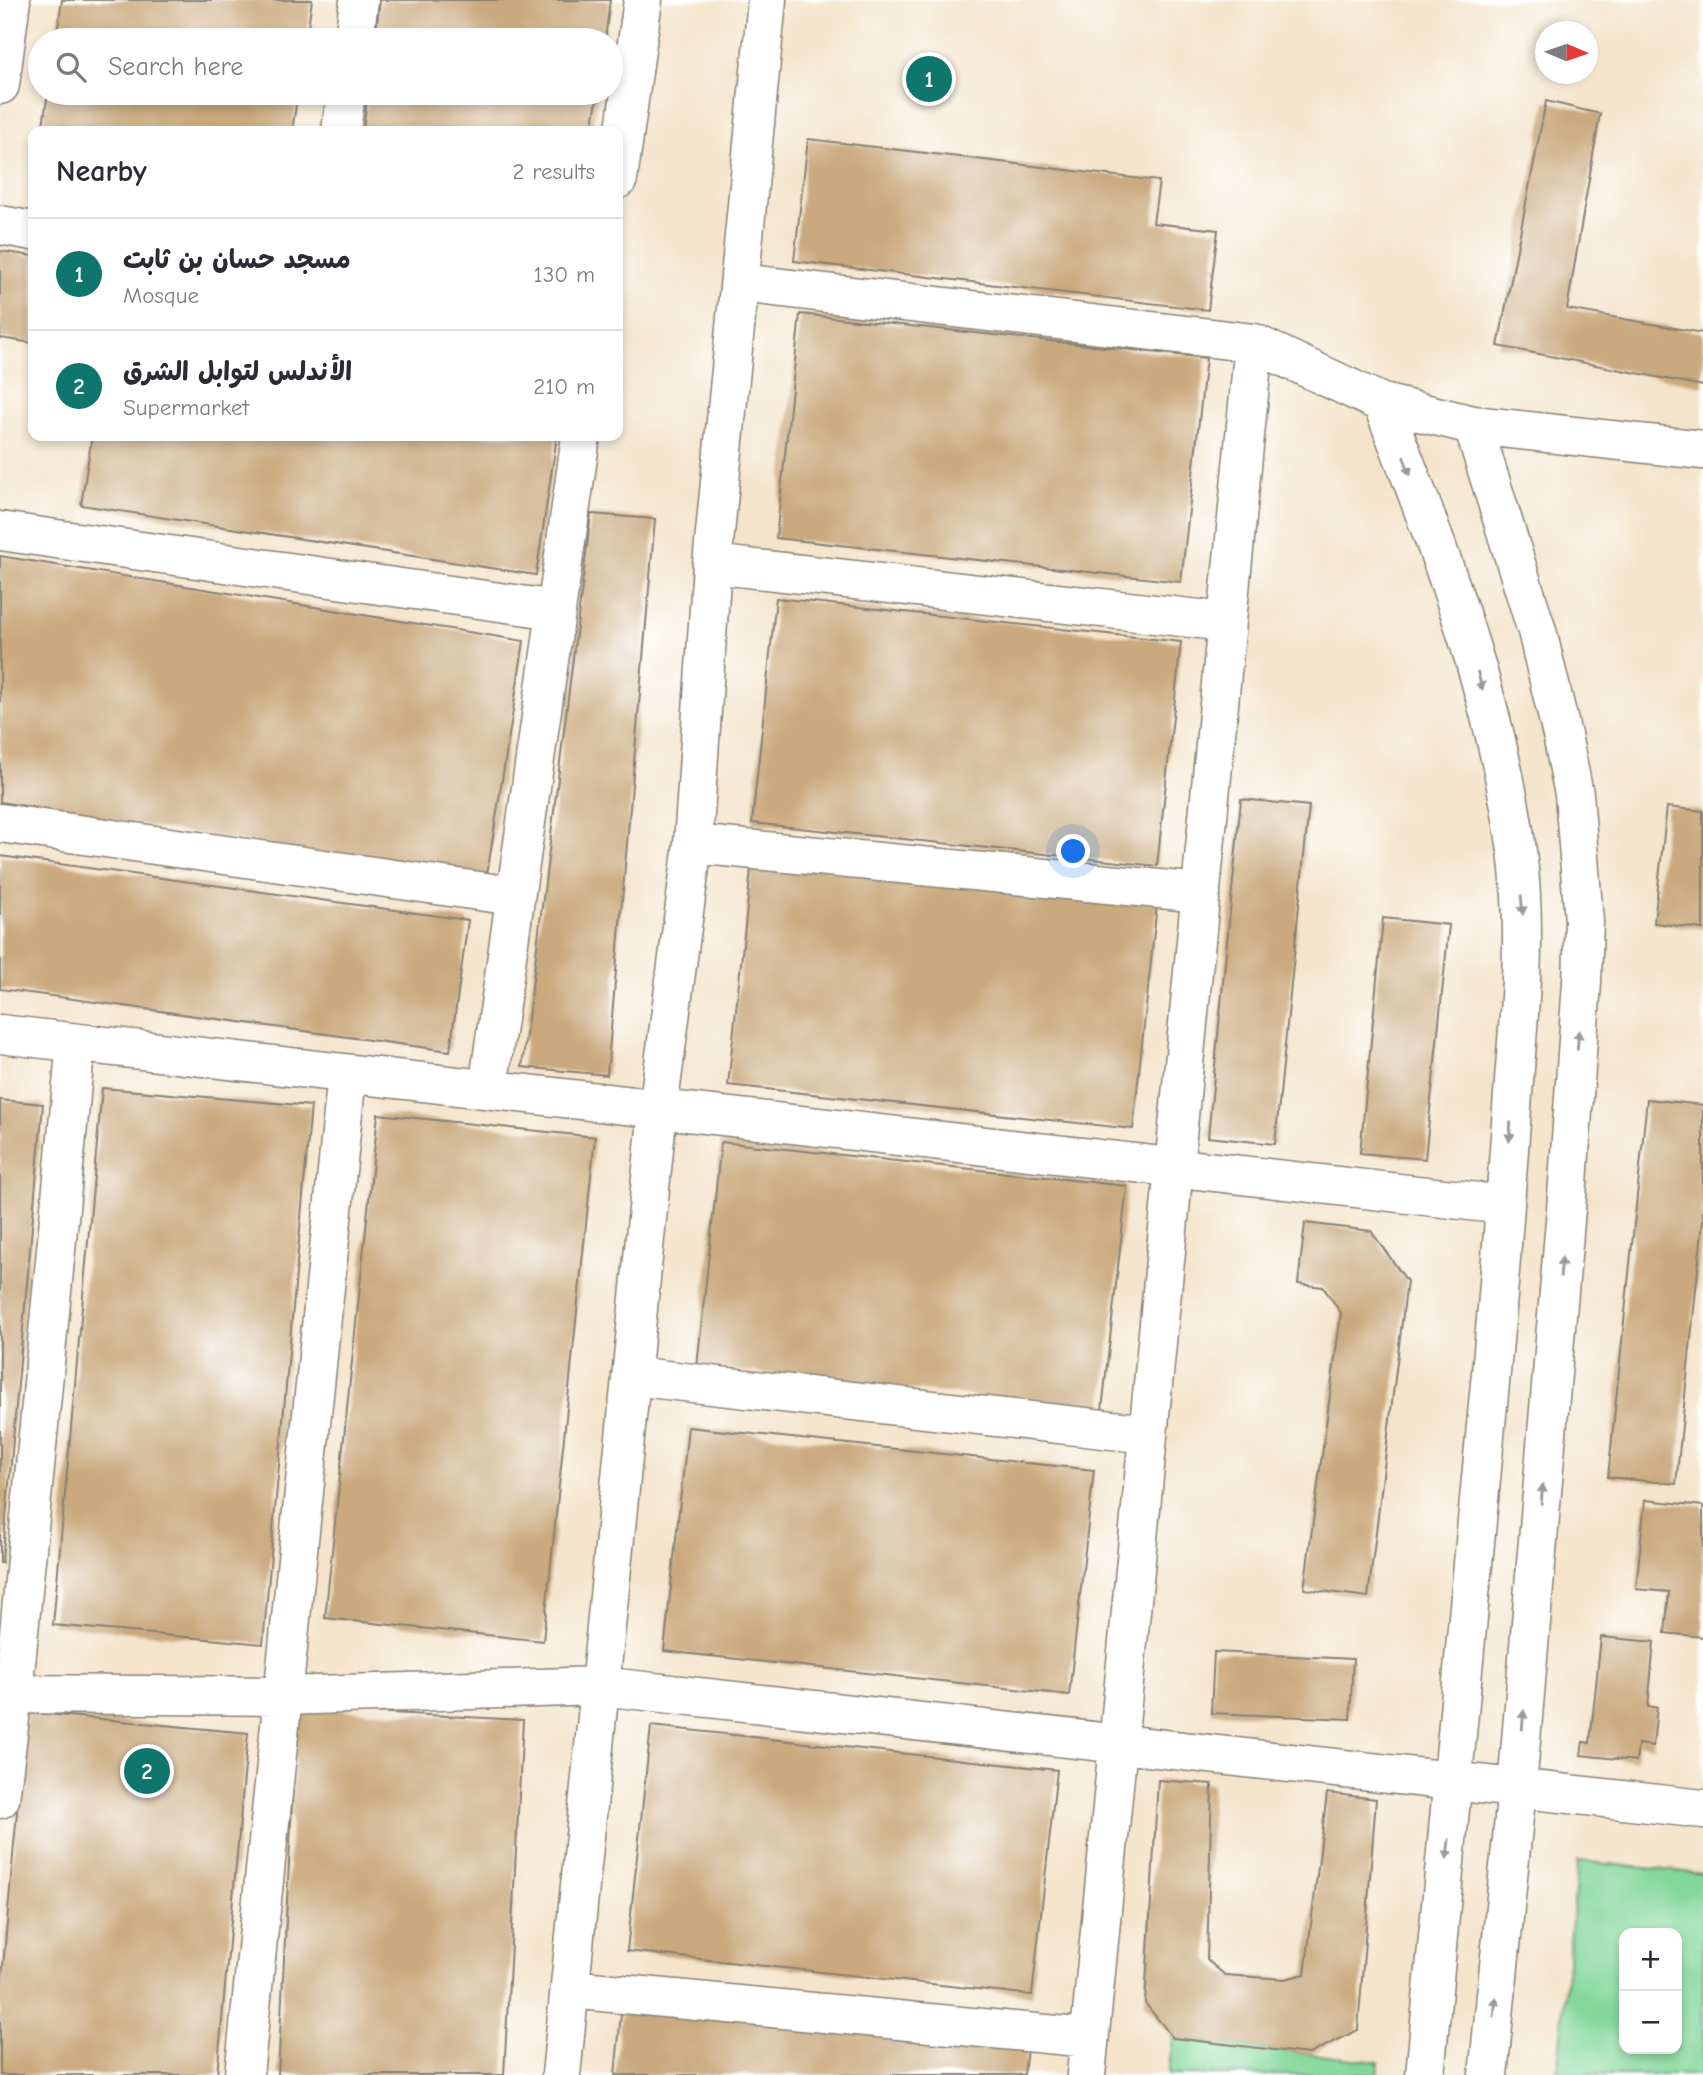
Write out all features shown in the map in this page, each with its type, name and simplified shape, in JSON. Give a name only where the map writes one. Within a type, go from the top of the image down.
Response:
[{"type":"street","points":[[0,85],[11,0]]},
{"type":"street","points":[[356,28],[359,0]]},
{"type":"street","points":[[623,142],[643,0]]},
{"type":"street","points":[[561,2075],[658,1109],[692,844],[712,564],[767,0]]},
{"type":"street","points":[[342,126],[344,105]]},
{"type":"street","points":[[0,225],[28,229]]},
{"type":"street","points":[[741,283],[1254,343],[1382,403],[1473,425],[1703,450]]},
{"type":"street","points":[[1086,2075],[1254,343]]},
{"type":"street","points":[[1382,403],[1472,651],[1502,762],[1517,852],[1523,915],[1505,1205],[1455,1781],[1425,2075]]},
{"type":"street","points":[[1473,425],[1537,631],[1562,735],[1574,794],[1584,921],[1567,1197],[1517,1788],[1488,2075]]},
{"type":"street","points":[[488,1090],[580,441]]},
{"type":"street","points":[[0,531],[556,610]]},
{"type":"street","points":[[712,564],[1226,622]]},
{"type":"street","points":[[0,822],[514,896]]},
{"type":"street","points":[[692,844],[1200,893]]},
{"type":"street","points":[[0,1034],[1505,1205]]},
{"type":"street","points":[[0,1799],[7,1693],[76,1043]]},
{"type":"street","points":[[244,2075],[346,1074]]},
{"type":"street","points":[[631,1376],[1148,1434]]},
{"type":"street","points":[[7,1693],[283,1696],[600,1686],[1703,1809]]},
{"type":"street","points":[[570,1989],[1089,2038]]},
{"type":"green space","points":[[1578,1861],[1703,1874],[1703,2075],[1557,2075]]},
{"type":"green space","points":[[1173,2038],[1379,2062],[1377,2075],[1168,2075]]},
{"type":"building","points":[[62,0],[312,0],[308,28],[58,28]]},
{"type":"building","points":[[380,0],[610,0],[606,28],[376,28]]},
{"type":"building","points":[[1546,101],[1600,114],[1567,309],[1703,333],[1703,386],[1498,346]]},
{"type":"building","points":[[46,105],[296,105],[293,126],[43,126]]},
{"type":"building","points":[[366,105],[596,105],[593,126],[364,126]]},
{"type":"building","points":[[808,139],[1159,181],[1153,223],[1218,230],[1208,310],[794,261]]},
{"type":"building","points":[[0,251],[28,255],[28,342],[0,338]]},
{"type":"building","points":[[800,314],[1206,358],[1181,582],[776,538]]},
{"type":"building","points":[[91,441],[556,441],[536,575],[81,505]]},
{"type":"building","points":[[591,514],[655,519],[607,1075],[522,1067]]},
{"type":"building","points":[[0,556],[524,641],[486,881],[0,802]]},
{"type":"building","points":[[776,598],[1181,642],[1157,866],[752,823]]},
{"type":"building","points":[[1241,799],[1309,806],[1275,1144],[1208,1137]]},
{"type":"building","points":[[1667,807],[1703,811],[1703,929],[1654,923]]},
{"type":"building","points":[[0,856],[468,920],[450,1051],[0,989]]},
{"type":"building","points":[[752,860],[1157,904],[1133,1129],[728,1085]]},
{"type":"building","points":[[1383,918],[1449,925],[1425,1159],[1360,1153]]},
{"type":"building","points":[[102,1088],[311,1106],[263,1644],[53,1625]]},
{"type":"building","points":[[1647,1099],[1703,1105],[1703,1221],[1676,1484],[1608,1477]]},
{"type":"building","points":[[0,1100],[43,1104],[2,1563],[0,1563]]},
{"type":"building","points":[[378,1114],[595,1137],[543,1641],[325,1618]]},
{"type":"building","points":[[721,1142],[1127,1186],[1102,1410],[697,1366]]},
{"type":"building","points":[[1305,1223],[1371,1231],[1407,1281],[1368,1597],[1304,1589],[1341,1313],[1323,1287],[1298,1284]]},
{"type":"building","points":[[688,1427],[1094,1470],[1069,1695],[664,1651]]},
{"type":"building","points":[[1645,1500],[1703,1506],[1703,1637],[1665,1633],[1669,1592],[1636,1589]]},
{"type":"building","points":[[1601,1637],[1654,1642],[1648,1707],[1657,1707],[1653,1746],[1638,1744],[1636,1761],[1581,1755],[1583,1742],[1590,1743]]},
{"type":"building","points":[[1214,1652],[1353,1659],[1350,1719],[1211,1713]]},
{"type":"building","points":[[297,1708],[523,1720],[504,2075],[278,2075]]},
{"type":"building","points":[[26,1712],[248,1733],[217,2075],[0,2075],[0,2000]]},
{"type":"building","points":[[651,1726],[1057,1770],[1032,1995],[627,1951]]},
{"type":"building","points":[[1158,1780],[1212,1784],[1207,1960],[1225,1975],[1285,1979],[1305,1974],[1327,1793],[1376,1799],[1358,2030],[1309,2054],[1173,2038],[1145,2003]]},
{"type":"building","points":[[622,2004],[1027,2048],[1024,2075],[615,2075]]},
{"type":"place","name":"مسجد حسان بن ثابت","points":[[929,79]]},
{"type":"place","name":"الأندلس لتوابل الشرق","points":[[147,1771]]}]
